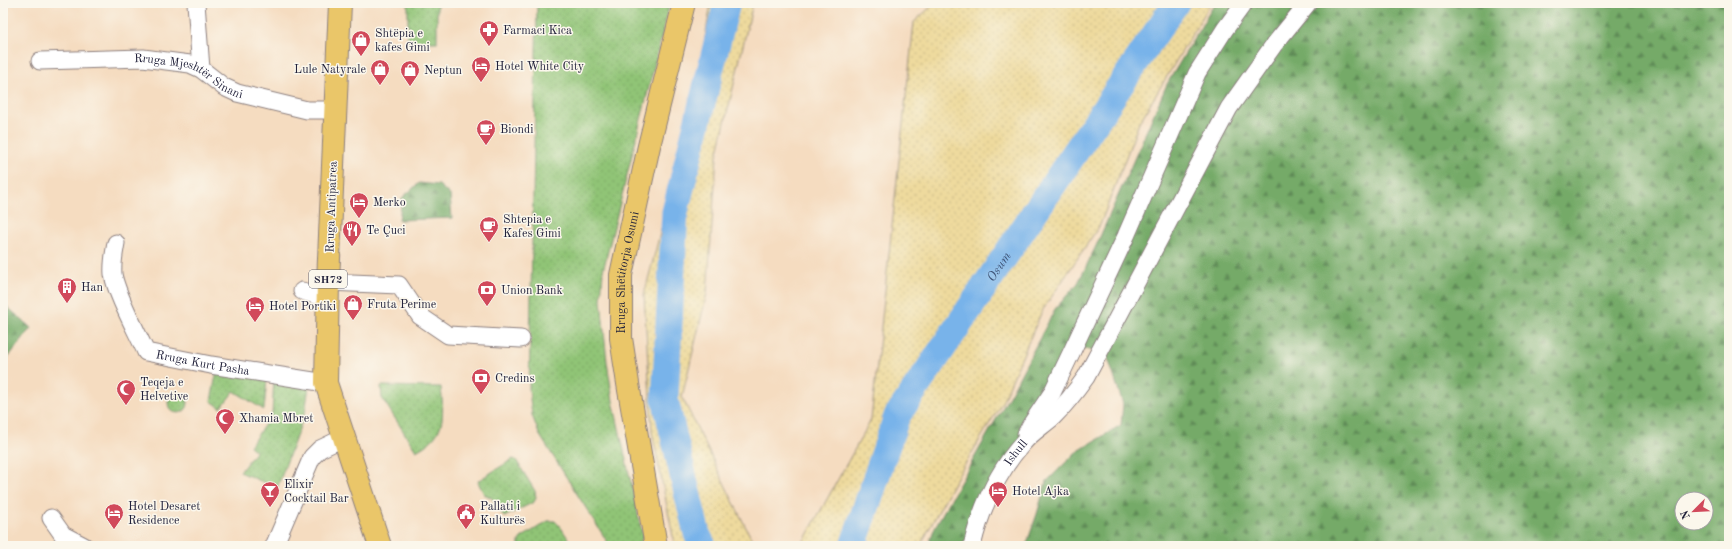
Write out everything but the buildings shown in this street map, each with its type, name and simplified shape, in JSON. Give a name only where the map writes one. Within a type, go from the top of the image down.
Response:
[{"type":"main road","name":"Rruga Antipatrea","points":[[340,3],[328,291],[326,383],[380,546]]},
{"type":"main road","name":"Rruga Shëtitorja Osumi","points":[[656,546],[621,338],[621,275],[649,146],[684,3]]},
{"type":"street","points":[[196,3],[201,69]]},
{"type":"street","points":[[1023,442],[1030,426],[1052,393],[1072,351],[1126,236],[1197,74],[1225,29],[1244,3]]},
{"type":"street","name":"Ishull","points":[[972,546],[984,506],[1007,463],[1023,442],[1066,404],[1086,377],[1229,108],[1273,46],[1308,3]]},
{"type":"street","name":"Rruga Mjeshtër Sinani","points":[[40,61],[143,58],[190,64],[201,69],[224,87],[238,93],[307,110],[335,110]]},
{"type":"street","name":"Rruga Kurt Pasha","points":[[116,243],[112,260],[113,276],[146,352],[211,365],[326,383]]},
{"type":"street","points":[[302,291],[328,291],[399,285],[420,316],[448,335],[521,339]]},
{"type":"street","points":[[274,546],[312,457],[320,449],[343,438]]},
{"type":"street","points":[[51,518],[64,535],[84,546]]},
{"type":"green space","points":[[408,3],[437,3],[437,42],[408,42]]},
{"type":"green space","points":[[537,3],[670,3],[603,271],[601,300],[607,362],[613,401],[645,546],[610,546],[539,434],[532,415],[529,390]]},
{"type":"green space","points":[[1215,3],[1729,3],[1729,546],[1026,546],[1046,482],[1075,453],[1121,425],[1123,404],[1107,355],[1068,344],[968,546],[928,546],[935,527],[1011,393],[1055,309],[1078,283],[1096,246],[1167,84]]},
{"type":"green space","points":[[419,183],[439,185],[450,195],[452,218],[399,220],[402,198]]},
{"type":"green space","points":[[3,303],[31,328],[3,364]]},
{"type":"green space","points":[[217,370],[267,379],[264,410],[234,391],[221,408],[211,401]]},
{"type":"green space","points":[[274,378],[309,386],[305,413],[277,488],[240,472],[256,451],[250,446],[272,414]]},
{"type":"green space","points":[[381,386],[441,387],[443,408],[441,425],[433,439],[416,451],[382,398]]},
{"type":"green space","points":[[178,393],[185,396],[188,403],[185,410],[178,413],[171,410],[168,403],[171,396]]},
{"type":"green space","points":[[513,459],[516,460],[535,491],[536,498],[534,502],[504,517],[492,498],[484,494],[478,482]]},
{"type":"green space","points":[[548,521],[555,521],[560,526],[573,546],[519,546],[519,541],[521,538]]},
{"type":"sand","points":[[711,3],[753,3],[717,156],[707,293],[682,397],[755,546],[675,546],[652,432],[644,295],[693,106]]},
{"type":"sand","points":[[935,3],[1211,3],[1139,123],[1100,225],[1042,311],[1002,403],[953,484],[920,546],[801,546],[871,420],[914,22]]},
{"type":"waterway","points":[[703,546],[697,534],[665,399],[675,212],[727,3]]},
{"type":"waterway","name":"Osum","points":[[853,546],[897,416],[1176,3]]},
{"type":"place","name":"Farmaci Kica","points":[[489,47]]},
{"type":"place","name":"Shtëpia e kafes Gimi","points":[[361,57]]},
{"type":"place","name":"Hotel White City","points":[[481,83]]},
{"type":"place","name":"Lule Natyrale","points":[[380,86]]},
{"type":"place","name":"Neptun","points":[[410,87]]},
{"type":"place","name":"Biondi","points":[[486,146]]},
{"type":"place","name":"Merko","points":[[359,219]]},
{"type":"place","name":"Shtepia e Kafes Gimi","points":[[489,243]]},
{"type":"place","name":"Te Çuci","points":[[352,247]]},
{"type":"place","name":"Han","points":[[67,304]]},
{"type":"place","name":"Union Bank","points":[[487,307]]},
{"type":"place","name":"Fruta Perime","points":[[353,321]]},
{"type":"place","name":"Hotel Portiki","points":[[255,323]]},
{"type":"place","name":"Credins","points":[[481,395]]},
{"type":"place","name":"Teqeja e Helvetive","points":[[126,406]]},
{"type":"place","name":"Xhamia Mbret","points":[[225,435]]},
{"type":"place","name":"Elixir Cocktail Bar","points":[[270,508]]},
{"type":"place","name":"Hotel Ajka","points":[[998,508]]},
{"type":"place","name":"Hotel Desaret Residence","points":[[114,530]]},
{"type":"place","name":"Pallati i Kulturës","points":[[466,530]]}]
